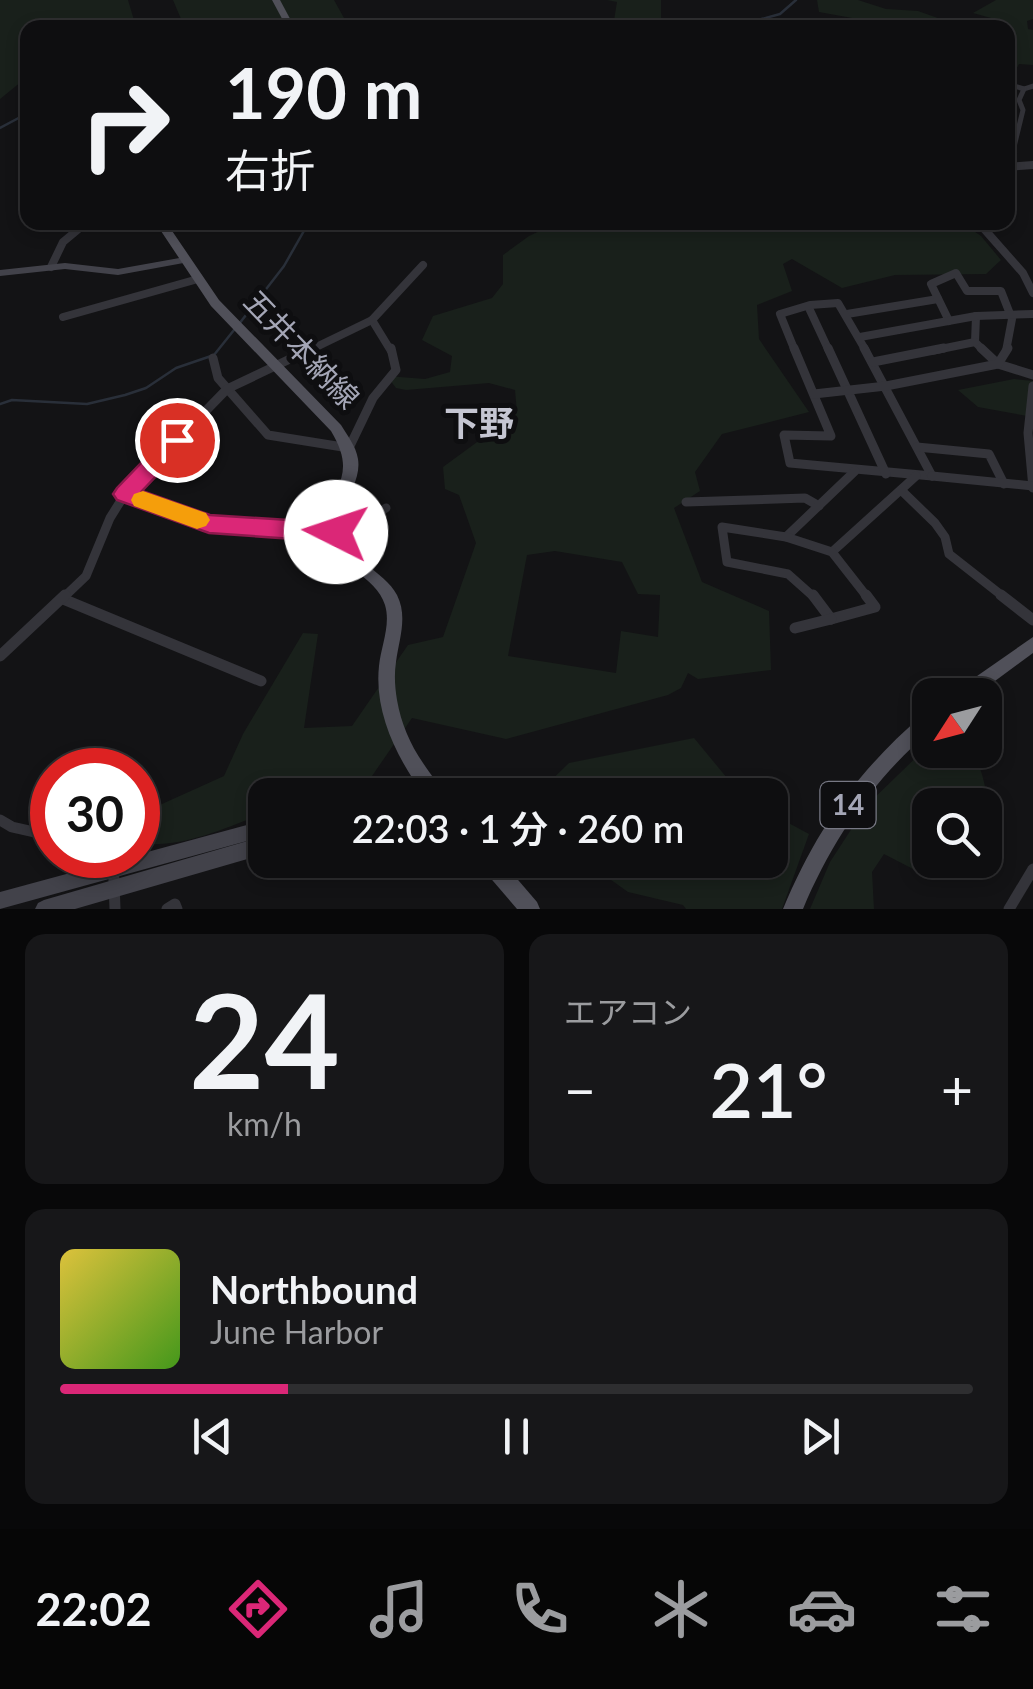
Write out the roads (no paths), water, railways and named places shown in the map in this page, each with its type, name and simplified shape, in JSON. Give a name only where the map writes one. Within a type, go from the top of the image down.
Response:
[{"type":"main road","name":"五井本納線","points":[[165,230],[224,314],[336,428],[349,448],[351,478],[336,514],[336,532]]},
{"type":"main road","points":[[336,532],[350,561],[382,586],[392,601],[396,619],[388,665],[388,702],[400,740],[420,778]]},
{"type":"main road","points":[[986,678],[1033,644]]},
{"type":"main road","name":"14","points":[[794,909],[831,828],[851,800],[912,734]]},
{"type":"main road","points":[[503,878],[530,909]]},
{"type":"street","points":[[1015,86],[1033,86]]},
{"type":"street","points":[[1015,148],[1016,121],[1022,110],[1019,100],[1024,89]]},
{"type":"street","points":[[51,267],[63,242],[77,230]]},
{"type":"street","points":[[986,230],[1028,273],[1033,293]]},
{"type":"street","points":[[0,274],[89,266],[118,272],[185,260]]},
{"type":"street","points":[[0,656],[86,576],[110,518],[125,494],[227,388],[372,320],[423,265]]},
{"type":"street","points":[[814,394],[886,386],[998,364],[1010,348],[1013,315],[1001,290],[968,292],[956,273],[931,284],[950,321]]},
{"type":"street","points":[[63,317],[198,279]]},
{"type":"street","points":[[847,314],[938,299]]},
{"type":"street","points":[[932,477],[838,302],[780,314],[831,436],[784,435],[790,463],[1033,487],[1028,433],[1033,386]]},
{"type":"street","points":[[808,306],[886,474]]},
{"type":"street","points":[[860,338],[976,316],[1033,314]]},
{"type":"street","points":[[976,316],[975,342],[998,364],[1033,375]]},
{"type":"street","points":[[213,358],[215,371],[227,388],[268,435],[349,448],[373,398],[396,370],[390,344],[372,320]]},
{"type":"street","points":[[873,362],[975,342]]},
{"type":"street","points":[[917,448],[989,454],[1004,484]]},
{"type":"street","points":[[786,537],[856,472]]},
{"type":"street","points":[[832,552],[916,476]]},
{"type":"street","points":[[901,490],[935,522],[945,537],[949,554],[1033,620]]},
{"type":"street","points":[[125,494],[209,524],[346,533],[386,508]]},
{"type":"street","points":[[686,502],[804,498],[819,506]]},
{"type":"street","points":[[795,628],[831,619],[874,607],[832,552],[786,537],[722,527],[727,562],[780,568],[804,581],[831,619]]},
{"type":"street","points":[[63,599],[261,680]]},
{"type":"street","points":[[0,820],[30,831]]},
{"type":"street","points":[[160,858],[248,833]]},
{"type":"street","points":[[160,863],[248,849]]},
{"type":"street","points":[[1008,909],[1033,868]]},
{"type":"street","points":[[0,901],[24,902],[93,878]]},
{"type":"street","points":[[44,909],[100,878]]},
{"type":"street","points":[[113,878],[115,909]]},
{"type":"street","points":[[167,909],[175,904],[177,909]]},
{"type":"waterway","points":[[758,20],[780,14],[796,0]]},
{"type":"waterway","points":[[0,128],[20,117]]},
{"type":"waterway","points":[[239,324],[284,266],[304,230]]},
{"type":"waterway","points":[[0,404],[12,400],[87,404],[125,395],[146,388],[176,368],[214,355],[234,330]]},
{"type":"district","name":"下野","points":[[479,424]]}]
